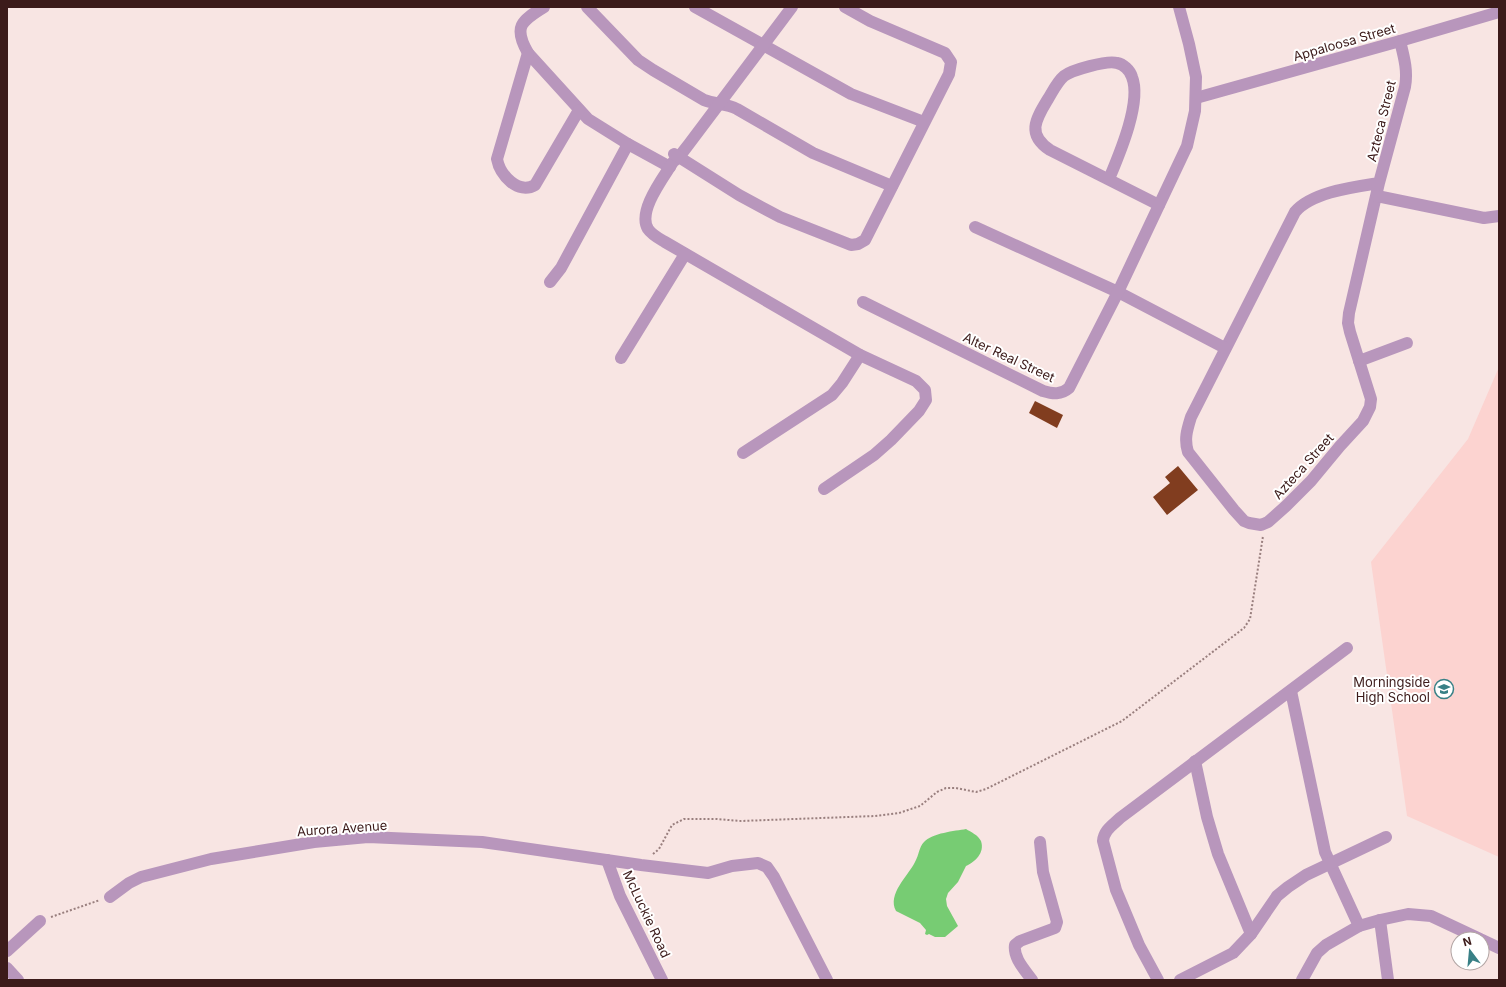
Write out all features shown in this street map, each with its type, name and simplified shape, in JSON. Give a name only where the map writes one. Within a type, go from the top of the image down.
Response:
[{"type":"street","points":[[544,7],[526,20],[520,30],[522,42],[528,53],[579,110],[594,123],[628,144],[674,160],[780,217],[851,245],[858,244],[865,240],[949,74],[951,62],[948,56],[938,50],[870,21],[845,7]]},
{"type":"street","points":[[587,7],[638,60],[654,70],[715,104],[731,106],[737,109],[813,153],[892,186]]},
{"type":"street","points":[[695,7],[851,94],[924,122]]},
{"type":"street","points":[[761,43],[784,7]]},
{"type":"street","points":[[792,7],[761,43],[674,160],[649,203],[645,219],[648,229],[652,234],[860,355],[916,381],[925,390],[926,400],[919,411],[891,440],[874,455],[824,489]]},
{"type":"street","name":"Alter Real Street","points":[[863,302],[1043,391],[1056,394],[1066,391],[1072,384],[1118,292],[1160,205],[1186,146],[1196,98],[1194,71],[1189,44],[1179,7]]},
{"type":"street","name":"Appaloosa Street","points":[[1196,98],[1499,12]]},
{"type":"street","name":"Azteca Street","points":[[1261,525],[1268,522],[1312,481],[1340,446],[1363,421],[1370,407],[1370,399],[1348,323],[1349,313],[1380,183],[1407,77],[1400,41]]},
{"type":"street","points":[[528,53],[497,159],[502,172],[512,183],[520,187],[527,188],[535,185],[579,110]]},
{"type":"street","points":[[1109,179],[1127,131],[1134,93],[1132,77],[1128,70],[1117,63],[1110,62],[1071,72],[1064,76],[1053,90],[1037,117],[1035,124],[1036,134],[1041,144],[1050,150],[1160,205]]},
{"type":"street","points":[[550,282],[561,268],[628,144]]},
{"type":"street","points":[[1261,525],[1244,521],[1192,459],[1185,444],[1185,436],[1191,417],[1294,212],[1300,206],[1317,198],[1342,190],[1380,183]]},
{"type":"street","points":[[1377,196],[1478,217],[1490,218],[1499,216]]},
{"type":"street","points":[[975,227],[1118,292],[1226,348]]},
{"type":"street","points":[[621,358],[685,254]]},
{"type":"street","points":[[1359,361],[1407,343]]},
{"type":"street","points":[[743,453],[832,395],[860,355]]},
{"type":"street","points":[[1158,980],[1139,945],[1119,896],[1103,841],[1106,830],[1195,761],[1348,648]]},
{"type":"street","points":[[1291,691],[1319,830],[1325,852],[1359,926]]},
{"type":"street","points":[[1195,761],[1207,817],[1218,854],[1251,934]]},
{"type":"street","name":"Aurora Avenue","points":[[110,897],[140,877],[211,859],[314,842],[368,837],[482,842],[708,873],[748,863],[762,864],[767,867],[774,877],[827,980]]},
{"type":"street","points":[[1180,980],[1233,953],[1251,934],[1277,896],[1306,875],[1386,837]]},
{"type":"street","points":[[1032,980],[1018,960],[1014,952],[1014,945],[1020,941],[1055,928],[1057,922],[1043,872],[1040,842]]},
{"type":"street","name":"McLuckie Road","points":[[607,860],[620,896],[662,980]]},
{"type":"street","points":[[1302,980],[1317,953],[1326,945],[1359,926],[1408,914],[1431,916],[1462,931]]},
{"type":"street","points":[[1380,920],[1387,979]]},
{"type":"street","points":[[7,951],[40,921]]},
{"type":"street","points":[[7,968],[18,980]]},
{"type":"path","points":[[641,865],[660,849],[672,825],[684,819],[741,821],[875,816],[904,812],[920,806],[937,792],[946,788],[976,792],[986,790],[1122,720],[1244,628],[1250,619],[1264,535],[1261,525]]},
{"type":"path","points":[[40,921],[110,897]]},
{"type":"shaded area","name":"Morningside High School","points":[[1499,367],[1499,857],[1407,816],[1371,562],[1468,439]]},
{"type":"shaded area","points":[[966,829],[980,839],[982,849],[976,859],[966,866],[958,882],[948,893],[946,899],[947,906],[958,926],[945,937],[935,937],[929,934],[927,935],[925,934],[926,930],[920,923],[896,911],[894,898],[896,892],[915,862],[924,842],[932,836],[938,834]]},
{"type":"building","points":[[1035,401],[1063,415],[1057,428],[1029,413]]},
{"type":"building","points":[[1178,466],[1198,490],[1167,515],[1153,497],[1170,483],[1165,477]]},
{"type":"place","name":"Morningside High School","points":[[1444,689]]}]
